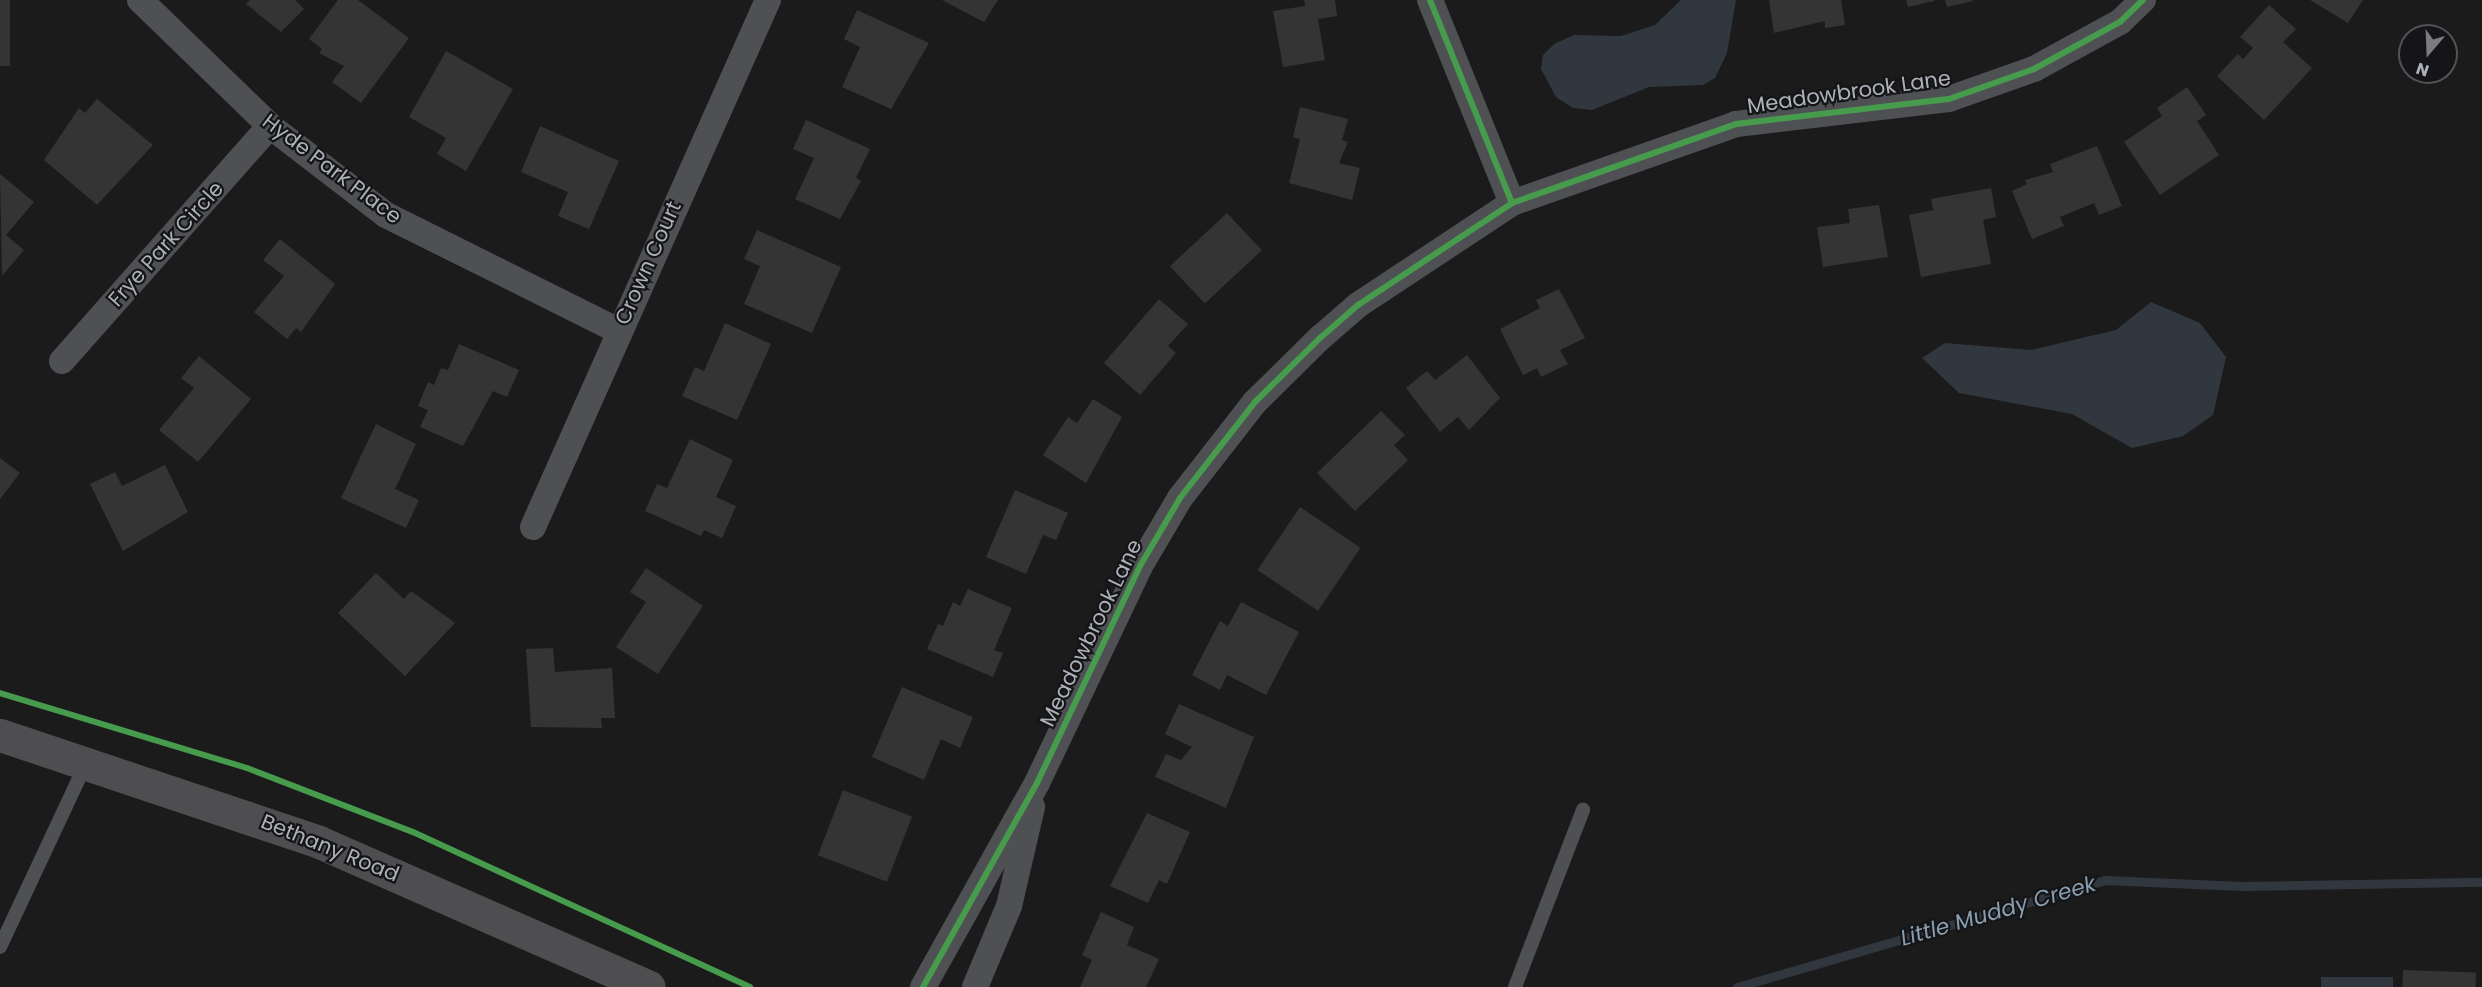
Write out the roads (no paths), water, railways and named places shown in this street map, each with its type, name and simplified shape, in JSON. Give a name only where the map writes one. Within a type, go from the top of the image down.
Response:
[{"type":"main road","name":"Bethany Road","points":[[0,735],[319,842],[649,987]]},
{"type":"street","name":"Hyde Park Place","points":[[140,0],[270,126],[386,215],[617,330]]},
{"type":"street","name":"Crown Court","points":[[533,527],[617,330],[768,0]]},
{"type":"street","points":[[1431,0],[1512,203]]},
{"type":"street","name":"Meadowbrook Lane","points":[[923,987],[1037,783],[1158,532],[1255,402],[1358,305],[1512,203],[1736,124],[1949,99],[2034,69],[2120,22],[2143,0]]},
{"type":"street","name":"Frye Park Circle","points":[[62,361],[270,126]]},
{"type":"street","name":"Meadowbrook Lane","points":[[975,987],[1009,906],[1037,783]]},
{"type":"lane","points":[[0,947],[86,763]]},
{"type":"lane","points":[[1515,987],[1583,810]]},
{"type":"waterway","name":"Little Muddy Creek","points":[[1737,987],[2105,880],[2242,886],[2482,882]]}]
